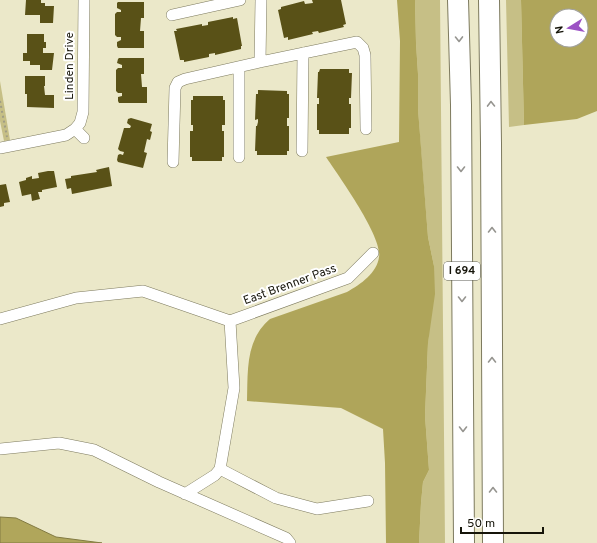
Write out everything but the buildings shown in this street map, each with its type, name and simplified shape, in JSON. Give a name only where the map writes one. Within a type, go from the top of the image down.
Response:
[{"type":"highway","name":"I 694","points":[[458,0],[461,120],[464,543]]},
{"type":"highway","name":"I 694","points":[[489,0],[493,543]]},
{"type":"street","name":"Linden Drive","points":[[75,129],[80,123],[83,112],[84,0]]},
{"type":"street","points":[[172,15],[240,0]]},
{"type":"street","points":[[260,62],[261,0]]},
{"type":"street","points":[[173,162],[175,88],[178,82],[185,79],[260,62],[357,42],[365,55],[366,129]]},
{"type":"street","points":[[302,151],[303,53]]},
{"type":"street","points":[[239,67],[239,157]]},
{"type":"street","points":[[4,147],[60,137],[71,133],[75,129],[84,138]]},
{"type":"street","name":"East Brenner Pass","points":[[230,321],[348,278],[373,253]]},
{"type":"street","points":[[0,319],[76,298],[144,292],[230,321],[234,388],[220,469],[216,475],[185,494]]},
{"type":"street","points":[[0,449],[59,443],[94,450],[158,482],[286,538],[290,543]]},
{"type":"street","points":[[220,469],[276,498],[317,509],[368,501]]},
{"type":"path","points":[[0,101],[4,147]]},
{"type":"shaded area","points":[[397,0],[415,0],[418,109],[428,237],[434,266],[435,294],[428,343],[425,416],[429,470],[423,482],[419,543],[386,543],[383,429],[341,408],[247,401],[248,368],[252,347],[262,327],[270,319],[347,292],[368,278],[378,263],[378,248],[374,235],[349,191],[326,157],[399,142],[400,41]]},
{"type":"shaded area","points":[[415,0],[440,0],[445,543],[419,543],[423,482],[429,470],[425,416],[428,343],[434,266],[428,237],[418,109]]},
{"type":"shaded area","points":[[506,0],[521,0],[524,125],[509,127]]},
{"type":"shaded area","points":[[521,0],[597,0],[597,111],[577,119],[524,125]]},
{"type":"shaded area","points":[[0,81],[10,140],[4,141],[0,121]]},
{"type":"shaded area","points":[[0,517],[16,518],[56,537],[102,543],[0,543]]}]
